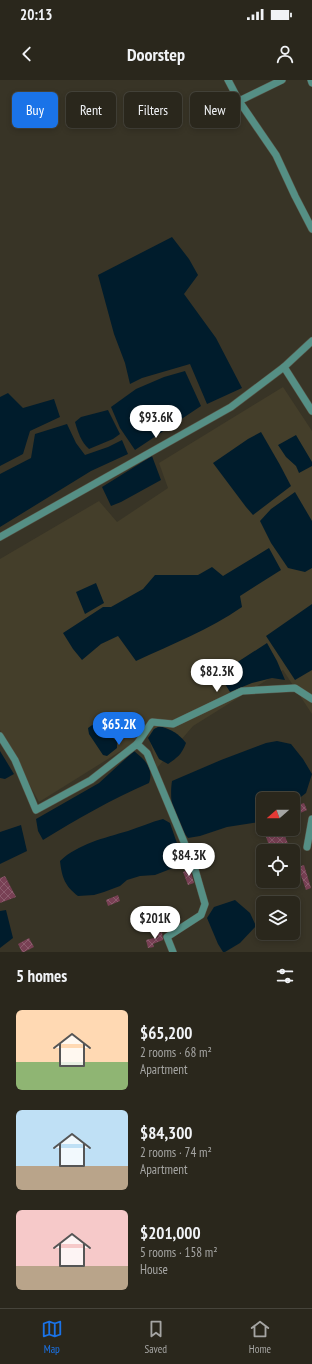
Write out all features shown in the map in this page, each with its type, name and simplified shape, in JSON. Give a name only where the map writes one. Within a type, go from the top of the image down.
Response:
[{"type":"street","points":[[228,80],[234,92]]},
{"type":"street","points":[[240,100],[282,80]]},
{"type":"street","points":[[240,104],[276,155],[295,196],[310,220],[312,229]]},
{"type":"street","points":[[0,537],[231,407],[284,367],[312,342]]},
{"type":"street","points":[[284,367],[312,411]]},
{"type":"street","points":[[0,736],[15,760],[36,810],[91,780],[137,744],[152,722],[173,724],[242,691],[295,688],[312,699]]},
{"type":"street","points":[[137,744],[147,753],[194,866],[205,904],[201,915],[167,937],[173,952]]},
{"type":"street","points":[[307,847],[312,819]]},
{"type":"shaded area","points":[[283,387],[312,431],[312,714],[283,670],[193,726],[157,768],[148,734],[39,802],[0,730],[0,559],[99,501],[117,522],[168,488],[159,463]]},
{"type":"water","points":[[172,237],[189,259],[198,275],[184,294],[216,338],[242,388],[207,404],[190,364],[142,378],[130,384],[125,363],[114,334],[98,275]]},
{"type":"water","points":[[185,371],[201,406],[135,450],[120,428],[111,407],[136,389],[164,377]]},
{"type":"water","points":[[8,393],[23,408],[54,399],[60,417],[30,431],[23,454],[0,466],[0,397]]},
{"type":"water","points":[[108,410],[120,434],[113,439],[89,449],[82,440],[75,422],[81,417]]},
{"type":"water","points":[[67,424],[76,443],[85,455],[108,447],[122,440],[128,454],[91,471],[0,527],[0,474],[31,458],[35,434]]},
{"type":"water","points":[[261,432],[291,486],[253,515],[213,463]]},
{"type":"water","points":[[296,435],[312,462],[312,466],[299,473],[296,466],[286,457],[278,445]]},
{"type":"water","points":[[152,456],[161,480],[111,506],[102,487]]},
{"type":"water","points":[[295,492],[312,521],[312,568],[305,572],[288,568],[271,543],[260,521],[271,509]]},
{"type":"water","points":[[269,548],[281,570],[240,596],[242,607],[217,623],[136,661],[118,636],[101,644],[82,660],[63,633],[103,607],[111,607],[143,589],[155,575],[198,575],[212,567],[223,576]]},
{"type":"water","points":[[96,583],[104,603],[85,614],[76,592]]},
{"type":"water","points":[[312,604],[312,670],[295,680],[266,636]]},
{"type":"water","points":[[267,643],[285,680],[272,678],[252,683],[230,692],[219,674]]},
{"type":"water","points":[[100,722],[109,735],[117,741],[117,748],[107,756],[103,755],[89,734],[88,728],[95,723]]},
{"type":"water","points":[[160,726],[174,732],[186,743],[179,755],[168,764],[159,759],[148,738],[154,729]]},
{"type":"water","points":[[277,741],[291,744],[303,759],[312,774],[306,793],[300,798],[300,792],[256,792],[256,822],[227,827],[200,836],[188,838],[181,829],[174,815],[171,798],[172,781],[266,743]]},
{"type":"water","points":[[0,751],[14,774],[5,779],[0,778]]},
{"type":"water","points":[[134,751],[148,765],[150,773],[149,783],[95,810],[43,840],[38,831],[36,819],[99,783]]},
{"type":"water","points":[[163,819],[170,823],[180,852],[173,868],[155,875],[140,876],[127,880],[120,886],[94,895],[78,896],[67,885],[63,877],[60,861],[67,855],[92,842]]},
{"type":"water","points":[[21,825],[27,851],[0,864],[0,832]]},
{"type":"water","points":[[235,900],[250,913],[256,926],[240,943],[225,952],[223,952],[218,944],[207,918],[214,907]]},
{"type":"water","points":[[6,910],[13,938],[0,948],[0,911]]},
{"type":"building","points":[[304,803],[307,810],[300,813],[300,804]]},
{"type":"building","points":[[266,836],[285,836],[288,844],[269,844]]},
{"type":"building","points":[[304,865],[311,888],[306,890],[300,873],[300,866]]},
{"type":"building","points":[[190,869],[194,883],[188,885],[183,872]]},
{"type":"building","points":[[5,876],[16,897],[0,903],[0,878]]},
{"type":"building","points":[[118,895],[120,901],[108,906],[106,900]]},
{"type":"building","points":[[162,932],[163,940],[153,944],[154,947],[148,948],[146,940],[158,937],[157,934]]},
{"type":"building","points":[[29,938],[34,947],[22,952],[18,944]]}]
